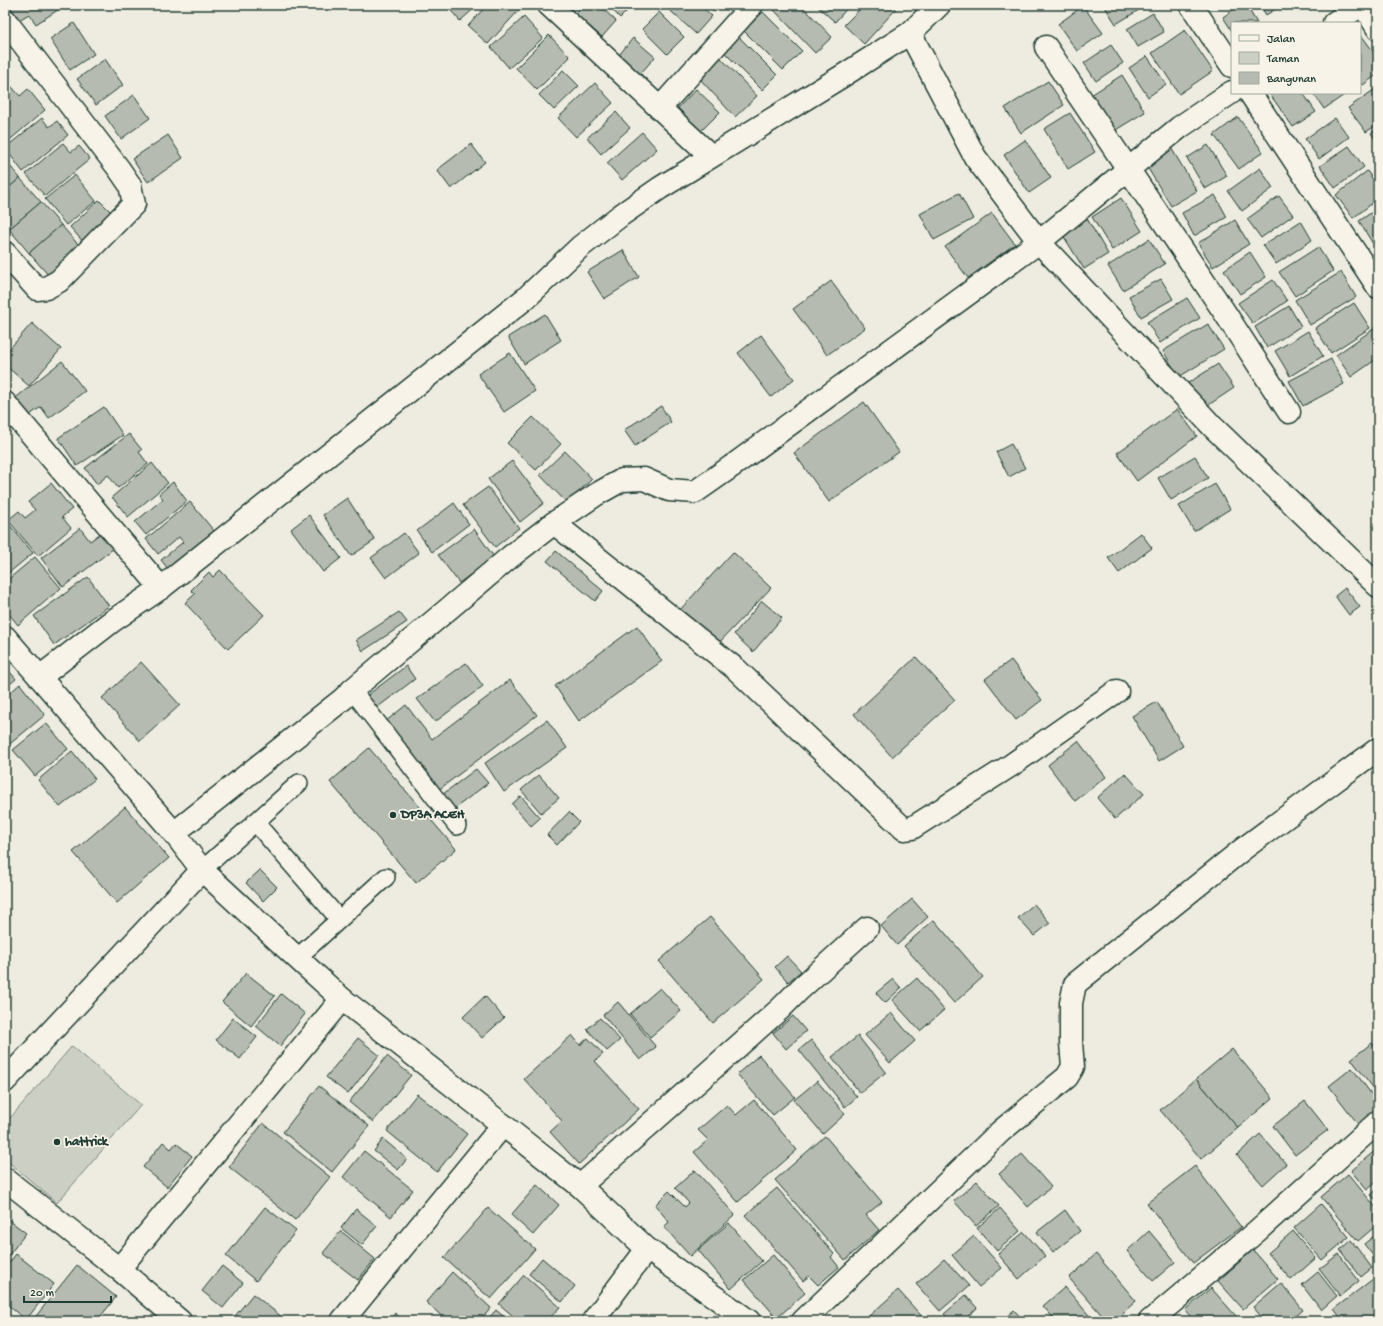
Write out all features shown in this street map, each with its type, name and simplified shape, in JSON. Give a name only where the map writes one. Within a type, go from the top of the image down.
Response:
[{"type":"street","points":[[550,5],[711,156]]},
{"type":"street","points":[[660,108],[752,5]]},
{"type":"street","points":[[40,677],[111,622],[161,588],[526,298],[580,247],[621,215],[660,188],[910,33],[939,5]]},
{"type":"street","points":[[1190,5],[1231,65]]},
{"type":"street","points":[[1336,22],[1362,5],[1378,29]]},
{"type":"street","points":[[5,20],[119,169],[130,185],[134,204],[59,281],[46,288],[37,289],[5,253]]},
{"type":"street","points":[[910,33],[975,157],[1038,242],[1213,427],[1378,586]]},
{"type":"street","points":[[1046,47],[1225,313],[1289,412]]},
{"type":"street","points":[[174,833],[343,699],[510,557],[554,523],[597,494],[622,480],[644,479],[669,490],[695,492],[1038,242],[1180,127],[1231,93]]},
{"type":"street","points":[[1251,94],[1378,287]]},
{"type":"street","points":[[5,404],[161,588]]},
{"type":"street","points":[[554,523],[736,670],[904,829],[912,828],[1010,766],[1117,690]]},
{"type":"street","points":[[5,637],[174,833],[202,870],[342,1000],[580,1186],[647,1249],[749,1321]]},
{"type":"street","points":[[803,1321],[1001,1131],[1067,1077],[1073,1067],[1071,1043],[1071,1002],[1075,984],[1243,849],[1378,749]]},
{"type":"street","points":[[5,1081],[202,870]]},
{"type":"street","points":[[580,1186],[780,1009],[867,928]]},
{"type":"street","points":[[120,1269],[342,1000]]},
{"type":"street","points":[[1150,1321],[1257,1231],[1378,1122]]},
{"type":"street","points":[[342,1321],[503,1125]]},
{"type":"street","points":[[5,1179],[120,1269],[180,1321]]},
{"type":"street","points":[[593,1321],[647,1249]]},
{"type":"lane","points":[[352,690],[457,826]]},
{"type":"lane","points":[[202,870],[299,783]]},
{"type":"lane","points":[[255,822],[339,919]]},
{"type":"lane","points":[[297,958],[386,877]]},
{"type":"green space","name":"hattrick","points":[[72,1046],[141,1105],[57,1203],[5,1159],[5,1124]]},
{"type":"building","points":[[9,5],[59,5],[61,8],[36,24],[29,14],[19,20]]},
{"type":"building","points":[[446,5],[478,5],[460,21]]},
{"type":"building","points":[[487,5],[516,5],[520,9],[488,44],[468,26]]},
{"type":"building","points":[[583,5],[599,5],[616,21],[602,37],[575,14]]},
{"type":"building","points":[[608,5],[633,5],[620,18]]},
{"type":"building","points":[[664,5],[700,5],[712,16],[696,34]]},
{"type":"building","points":[[707,5],[722,5],[715,12]]},
{"type":"building","points":[[780,5],[801,5],[832,37],[815,53],[774,10]]},
{"type":"building","points":[[850,5],[835,22],[817,6]]},
{"type":"building","points":[[864,5],[892,5],[896,9],[864,44],[844,25]]},
{"type":"building","points":[[1108,5],[1147,5],[1116,24],[1105,7]]},
{"type":"building","points":[[1240,5],[1246,5],[1256,22],[1231,22],[1231,29],[1223,17]]},
{"type":"building","points":[[1260,5],[1282,5],[1266,15]]},
{"type":"building","points":[[1083,6],[1103,33],[1077,51],[1058,24]]},
{"type":"building","points":[[659,12],[684,37],[667,54],[642,29]]},
{"type":"building","points":[[763,12],[802,51],[783,70],[744,31]]},
{"type":"building","points":[[1153,13],[1164,32],[1138,47],[1127,29]]},
{"type":"building","points":[[524,17],[543,38],[509,68],[491,47]]},
{"type":"building","points":[[74,23],[94,54],[70,70],[50,39]]},
{"type":"building","points":[[1185,30],[1213,71],[1179,94],[1152,53]]},
{"type":"building","points":[[549,35],[570,57],[537,90],[516,68]]},
{"type":"building","points":[[737,35],[777,75],[762,90],[722,50]]},
{"type":"building","points":[[1362,36],[1378,58],[1378,74],[1363,85],[1361,82]]},
{"type":"building","points":[[633,38],[655,57],[640,74],[619,55]]},
{"type":"building","points":[[1111,45],[1123,63],[1096,81],[1084,63]]},
{"type":"building","points":[[1147,56],[1166,84],[1148,97],[1129,68]]},
{"type":"building","points":[[720,57],[757,96],[735,117],[698,77]]},
{"type":"building","points":[[105,59],[123,85],[96,105],[77,79]]},
{"type":"building","points":[[563,70],[579,86],[554,110],[539,95]]},
{"type":"building","points":[[1122,75],[1145,112],[1114,131],[1091,95]]},
{"type":"building","points":[[1048,81],[1064,105],[1021,133],[1005,108]]},
{"type":"building","points":[[595,83],[613,103],[576,137],[558,118]]},
{"type":"building","points":[[11,86],[20,96],[28,89],[45,110],[5,144],[5,92]]},
{"type":"building","points":[[1378,87],[1378,124],[1366,132],[1348,108]]},
{"type":"building","points":[[696,89],[720,112],[701,131],[678,108]]},
{"type":"building","points":[[1270,94],[1304,94],[1316,112],[1293,127]]},
{"type":"building","points":[[1314,94],[1346,94],[1324,109]]},
{"type":"building","points":[[134,95],[150,118],[121,139],[105,116]]},
{"type":"building","points":[[616,112],[630,128],[601,154],[587,138]]},
{"type":"building","points":[[1070,113],[1095,152],[1068,169],[1044,129]]},
{"type":"building","points":[[1238,117],[1263,152],[1239,169],[1214,135]]},
{"type":"building","points":[[42,118],[49,127],[57,121],[68,135],[23,172],[5,148]]},
{"type":"building","points":[[1335,118],[1349,137],[1319,159],[1305,139]]},
{"type":"building","points":[[1378,128],[1378,144],[1371,133]]},
{"type":"building","points":[[642,132],[657,149],[622,180],[607,163]]},
{"type":"building","points":[[168,135],[183,158],[148,182],[132,159]]},
{"type":"building","points":[[1025,140],[1051,178],[1029,193],[1004,155]]},
{"type":"building","points":[[63,143],[71,152],[79,146],[90,159],[45,196],[26,174]]},
{"type":"building","points":[[471,144],[485,162],[451,189],[437,170]]},
{"type":"building","points":[[1208,145],[1227,176],[1205,189],[1187,158]]},
{"type":"building","points":[[1170,146],[1197,191],[1171,206],[1144,162]]},
{"type":"building","points":[[1349,146],[1364,167],[1335,188],[1320,166]]},
{"type":"building","points":[[5,160],[20,178],[5,191]]},
{"type":"building","points":[[1260,168],[1273,188],[1242,211],[1228,191]]},
{"type":"building","points":[[1367,171],[1378,186],[1378,199],[1353,218],[1336,195]]},
{"type":"building","points":[[75,175],[96,201],[66,225],[45,199]]},
{"type":"building","points":[[20,178],[41,202],[9,229],[5,225],[5,191]]},
{"type":"building","points":[[959,193],[973,219],[934,240],[920,214]]},
{"type":"building","points":[[1215,195],[1227,217],[1194,236],[1182,213]]},
{"type":"building","points":[[1279,196],[1293,215],[1261,238],[1247,219]]},
{"type":"building","points":[[1121,198],[1142,231],[1112,250],[1092,217]]},
{"type":"building","points":[[99,200],[115,216],[85,244],[70,227]]},
{"type":"building","points":[[41,202],[61,225],[29,253],[9,229]]},
{"type":"building","points":[[1378,208],[1378,240],[1373,244],[1359,221]]},
{"type":"building","points":[[992,213],[1015,244],[968,278],[945,247]]},
{"type":"building","points":[[1086,217],[1108,254],[1084,269],[1061,232]]},
{"type":"building","points":[[1235,220],[1249,244],[1213,267],[1198,243]]},
{"type":"building","points":[[1301,221],[1312,240],[1276,264],[1263,245]]},
{"type":"building","points":[[61,225],[82,249],[50,277],[29,253]]},
{"type":"building","points":[[1149,239],[1165,264],[1123,290],[1108,266]]},
{"type":"building","points":[[1318,247],[1333,271],[1295,296],[1279,272]]},
{"type":"building","points":[[1378,247],[1378,259],[1373,251]]},
{"type":"building","points":[[623,250],[639,277],[604,299],[587,272]]},
{"type":"building","points":[[1250,252],[1266,277],[1240,294],[1224,270]]},
{"type":"building","points":[[1341,272],[1356,297],[1310,325],[1295,300]]},
{"type":"building","points":[[1161,279],[1173,299],[1141,317],[1129,296]]},
{"type":"building","points":[[1273,280],[1287,301],[1253,324],[1238,303]]},
{"type":"building","points":[[831,281],[865,328],[827,355],[793,309]]},
{"type":"building","points":[[1187,298],[1200,318],[1160,343],[1147,322]]},
{"type":"building","points":[[1354,303],[1370,328],[1331,353],[1315,328]]},
{"type":"building","points":[[1289,306],[1301,326],[1267,348],[1255,327]]},
{"type":"building","points":[[545,314],[561,340],[524,364],[508,337]]},
{"type":"building","points":[[32,323],[61,349],[29,386],[5,365],[5,354]]},
{"type":"building","points":[[1208,324],[1224,349],[1179,377],[1163,351]]},
{"type":"building","points":[[1378,326],[1378,358],[1351,377],[1336,355]]},
{"type":"building","points":[[1308,331],[1323,356],[1290,376],[1275,351]]},
{"type":"building","points":[[761,335],[794,379],[771,397],[738,353]]},
{"type":"building","points":[[510,353],[535,391],[504,412],[478,374]]},
{"type":"building","points":[[1331,359],[1344,384],[1303,406],[1289,381]]},
{"type":"building","points":[[62,361],[85,391],[49,418],[41,407],[27,417],[13,400]]},
{"type":"building","points":[[1218,364],[1234,388],[1201,410],[1185,385]]},
{"type":"building","points":[[864,402],[899,452],[829,502],[794,453]]},
{"type":"building","points":[[661,406],[671,422],[635,446],[624,430]]},
{"type":"building","points":[[104,407],[123,435],[77,466],[58,438]]},
{"type":"building","points":[[1177,409],[1197,436],[1137,481],[1117,453]]},
{"type":"building","points":[[533,417],[561,444],[536,470],[507,443]]},
{"type":"building","points":[[129,434],[142,450],[139,452],[148,464],[118,488],[108,475],[97,484],[85,468]]},
{"type":"building","points":[[1011,444],[1025,468],[1009,477],[996,452]]},
{"type":"building","points":[[565,451],[592,479],[567,503],[540,475]]},
{"type":"building","points":[[1195,456],[1208,478],[1171,500],[1158,478]]},
{"type":"building","points":[[512,461],[544,503],[520,522],[488,479]]},
{"type":"building","points":[[152,463],[168,483],[128,517],[112,497]]},
{"type":"building","points":[[173,482],[187,501],[146,535],[135,522],[163,499],[159,494]]},
{"type":"building","points":[[51,483],[72,509],[62,517],[71,528],[38,556],[8,520],[19,511],[25,518],[35,510],[28,502]]},
{"type":"building","points":[[1215,484],[1230,509],[1194,531],[1179,506]]},
{"type":"building","points":[[488,487],[519,528],[495,547],[463,505]]},
{"type":"building","points":[[347,498],[375,540],[351,556],[323,515]]},
{"type":"building","points":[[190,502],[219,537],[173,575],[161,560],[183,542],[179,537],[158,554],[146,539]]},
{"type":"building","points":[[454,503],[469,524],[432,552],[417,531]]},
{"type":"building","points":[[309,515],[341,558],[323,572],[291,529]]},
{"type":"building","points":[[7,522],[33,553],[5,576],[5,523]]},
{"type":"building","points":[[80,528],[90,541],[101,533],[113,549],[63,587],[41,558]]},
{"type":"building","points":[[474,529],[494,557],[459,583],[438,555]]},
{"type":"building","points":[[404,533],[419,553],[386,578],[371,558]]},
{"type":"building","points":[[1141,533],[1152,548],[1119,573],[1108,558]]},
{"type":"building","points":[[556,551],[603,591],[595,601],[547,561]]},
{"type":"building","points":[[733,552],[771,588],[715,647],[678,612]]},
{"type":"building","points":[[35,557],[61,588],[18,625],[5,609],[5,582]]},
{"type":"building","points":[[220,570],[264,615],[228,649],[185,603],[195,594],[191,590],[209,572],[213,577]]},
{"type":"building","points":[[88,577],[109,606],[54,645],[34,616]]},
{"type":"building","points":[[1345,588],[1360,607],[1349,615],[1335,596]]},
{"type":"building","points":[[762,601],[782,618],[753,652],[734,634]]},
{"type":"building","points":[[399,612],[407,622],[363,651],[356,640]]},
{"type":"building","points":[[637,626],[662,661],[579,721],[555,686]]},
{"type":"building","points":[[916,657],[955,700],[892,757],[854,714]]},
{"type":"building","points":[[1011,660],[1042,700],[1016,720],[985,679]]},
{"type":"building","points":[[141,662],[180,705],[140,741],[102,698]]},
{"type":"building","points":[[466,663],[483,686],[435,722],[417,699]]},
{"type":"building","points":[[5,666],[16,679],[5,688]]},
{"type":"building","points":[[406,666],[415,679],[374,710],[365,697]]},
{"type":"building","points":[[510,680],[537,715],[437,791],[385,722],[406,705],[432,739]]},
{"type":"building","points":[[20,684],[45,715],[5,748],[5,697]]},
{"type":"building","points":[[1157,702],[1183,746],[1159,761],[1132,716]]},
{"type":"building","points":[[547,720],[567,748],[504,792],[485,763]]},
{"type":"building","points":[[46,723],[68,749],[35,776],[13,750]]},
{"type":"building","points":[[1078,741],[1106,777],[1075,801],[1048,765]]},
{"type":"building","name":"DP3A ACEH","points":[[369,748],[456,849],[416,883],[330,782]]},
{"type":"building","points":[[72,751],[95,779],[60,807],[38,780]]},
{"type":"building","points":[[476,769],[488,783],[454,809],[443,794]]},
{"type":"building","points":[[1125,773],[1144,794],[1115,819],[1097,798]]},
{"type":"building","points":[[539,775],[559,798],[541,813],[521,790]]},
{"type":"building","points":[[521,796],[540,818],[531,826],[512,804]]},
{"type":"building","points":[[125,807],[169,858],[117,903],[73,852]]},
{"type":"building","points":[[569,812],[579,822],[557,845],[547,835]]},
{"type":"building","points":[[260,870],[277,887],[263,901],[246,883]]},
{"type":"building","points":[[912,899],[928,917],[897,945],[881,926]]},
{"type":"building","points":[[1034,904],[1050,923],[1034,936],[1018,918]]},
{"type":"building","points":[[710,917],[764,979],[713,1023],[659,961]]},
{"type":"building","points":[[934,920],[983,977],[954,1003],[904,946]]},
{"type":"building","points":[[787,956],[801,971],[788,982],[775,967]]},
{"type":"building","points":[[246,973],[275,996],[251,1026],[222,1002]]},
{"type":"building","points":[[917,978],[944,1010],[920,1031],[892,1000]]},
{"type":"building","points":[[893,979],[901,988],[885,1003],[876,993]]},
{"type":"building","points":[[660,988],[681,1011],[650,1037],[630,1014]]},
{"type":"building","points":[[281,994],[305,1014],[280,1046],[256,1026]]},
{"type":"building","points":[[485,996],[504,1018],[482,1038],[463,1017]]},
{"type":"building","points":[[618,1002],[656,1047],[640,1060],[603,1015]]},
{"type":"building","points":[[891,1013],[915,1041],[890,1063],[865,1035]]},
{"type":"building","points":[[793,1016],[806,1031],[786,1049],[773,1033]]},
{"type":"building","points":[[233,1018],[257,1037],[240,1059],[216,1040]]},
{"type":"building","points":[[600,1018],[620,1040],[607,1051],[587,1029]]},
{"type":"building","points":[[572,1035],[580,1045],[588,1038],[603,1054],[595,1061],[639,1109],[579,1164],[550,1132],[562,1121],[524,1079]]},
{"type":"building","points":[[858,1036],[886,1072],[860,1093],[832,1057]]},
{"type":"building","points":[[358,1038],[379,1055],[348,1094],[326,1077]]},
{"type":"building","points":[[811,1040],[857,1097],[845,1107],[799,1050]]},
{"type":"building","points":[[1372,1043],[1378,1051],[1378,1094],[1351,1059]]},
{"type":"building","points":[[1232,1049],[1273,1098],[1238,1128],[1196,1079]]},
{"type":"building","points":[[759,1055],[795,1097],[773,1115],[737,1074]]},
{"type":"building","points":[[387,1056],[411,1075],[373,1122],[349,1102]]},
{"type":"building","points":[[1352,1068],[1378,1103],[1378,1109],[1358,1124],[1329,1086]]},
{"type":"building","points":[[1196,1079],[1238,1128],[1201,1159],[1160,1110]]},
{"type":"building","points":[[817,1081],[845,1114],[823,1134],[794,1100]]},
{"type":"building","points":[[319,1086],[369,1126],[332,1172],[283,1132]]},
{"type":"building","points":[[417,1094],[467,1134],[437,1172],[387,1131]]},
{"type":"building","points":[[754,1100],[797,1150],[738,1202],[694,1152],[708,1140],[698,1130],[727,1105],[736,1115]]},
{"type":"building","points":[[1305,1101],[1328,1130],[1295,1155],[1273,1126]]},
{"type":"building","points":[[263,1123],[330,1177],[295,1220],[229,1167]]},
{"type":"building","points":[[1260,1134],[1286,1164],[1263,1185],[1237,1155]]},
{"type":"building","points":[[825,1136],[882,1202],[866,1215],[879,1230],[845,1260],[775,1180]]},
{"type":"building","points":[[383,1139],[407,1159],[398,1170],[374,1151]]},
{"type":"building","points":[[163,1142],[171,1149],[176,1143],[192,1156],[167,1187],[143,1167]]},
{"type":"building","points":[[1378,1148],[1378,1181],[1367,1190],[1351,1171]]},
{"type":"building","points":[[364,1151],[413,1190],[391,1217],[343,1177]]},
{"type":"building","points":[[1022,1154],[1051,1187],[1028,1207],[999,1174]]},
{"type":"building","points":[[1195,1166],[1241,1227],[1193,1263],[1147,1203]]},
{"type":"building","points":[[695,1170],[735,1215],[690,1256],[664,1227],[669,1222],[655,1205],[669,1191],[685,1207],[689,1203],[675,1188]]},
{"type":"building","points":[[1348,1174],[1378,1210],[1378,1224],[1358,1241],[1321,1197]]},
{"type":"building","points":[[977,1181],[999,1206],[976,1226],[954,1201]]},
{"type":"building","points":[[537,1185],[559,1205],[533,1235],[511,1215]]},
{"type":"building","points":[[777,1188],[834,1254],[831,1257],[839,1267],[818,1285],[809,1276],[803,1281],[745,1215]]},
{"type":"building","points":[[1378,1188],[1378,1203],[1371,1195]]},
{"type":"building","points":[[1321,1204],[1349,1237],[1322,1260],[1294,1228]]},
{"type":"building","points":[[265,1207],[296,1231],[256,1281],[226,1256]]},
{"type":"building","points":[[488,1208],[535,1249],[491,1299],[444,1258]]},
{"type":"building","points":[[1000,1208],[1020,1231],[997,1251],[977,1228]]},
{"type":"building","points":[[356,1209],[377,1226],[362,1245],[341,1228]]},
{"type":"building","points":[[1065,1210],[1080,1231],[1053,1252],[1037,1232]]},
{"type":"building","points":[[5,1217],[26,1233],[5,1260]]},
{"type":"building","points":[[729,1223],[762,1261],[731,1289],[698,1250]]},
{"type":"building","points":[[341,1231],[375,1259],[358,1280],[323,1253]]},
{"type":"building","points":[[1149,1231],[1175,1262],[1153,1281],[1127,1251]]},
{"type":"building","points":[[1293,1231],[1316,1258],[1291,1280],[1268,1253]]},
{"type":"building","points":[[1024,1232],[1045,1256],[1019,1279],[998,1254]]},
{"type":"building","points":[[1378,1233],[1378,1262],[1364,1244]]},
{"type":"building","points":[[974,1236],[1002,1268],[979,1287],[952,1255]]},
{"type":"building","points":[[1351,1240],[1372,1268],[1361,1277],[1340,1250]]},
{"type":"building","points":[[1253,1250],[1278,1279],[1243,1309],[1218,1281]]},
{"type":"building","points":[[16,1254],[54,1284],[26,1320],[5,1303],[5,1268]]},
{"type":"building","points":[[1096,1254],[1136,1301],[1114,1321],[1107,1321],[1069,1278]]},
{"type":"building","points":[[1339,1254],[1359,1281],[1340,1296],[1319,1269]]},
{"type":"building","points":[[773,1255],[805,1293],[777,1318],[744,1280]]},
{"type":"building","points":[[542,1258],[575,1286],[562,1302],[529,1274]]},
{"type":"building","points":[[944,1259],[969,1286],[940,1311],[916,1284]]},
{"type":"building","points":[[77,1265],[116,1297],[97,1321],[32,1321]]},
{"type":"building","points":[[222,1266],[243,1283],[223,1308],[202,1291]]},
{"type":"building","points":[[452,1272],[491,1308],[480,1321],[447,1321],[426,1302]]},
{"type":"building","points":[[1318,1272],[1337,1296],[1321,1310],[1302,1285]]},
{"type":"building","points":[[524,1275],[560,1307],[547,1321],[519,1321],[499,1304]]},
{"type":"building","points":[[1378,1275],[1378,1313],[1368,1321],[1343,1321],[1334,1309]]},
{"type":"building","points":[[1281,1283],[1303,1310],[1290,1321],[1265,1321],[1253,1307]]},
{"type":"building","points":[[1065,1287],[1093,1321],[1056,1321],[1043,1306]]},
{"type":"building","points":[[1211,1288],[1236,1316],[1230,1321],[1194,1321],[1185,1310]]},
{"type":"building","points":[[898,1290],[926,1321],[873,1321],[869,1316]]},
{"type":"building","points":[[253,1294],[287,1321],[231,1321]]},
{"type":"building","points":[[966,1295],[977,1308],[963,1321],[950,1321],[944,1314]]},
{"type":"building","points":[[496,1310],[509,1321],[486,1321]]},
{"type":"building","points":[[1014,1310],[1024,1321],[1002,1321]]},
{"type":"building","points":[[395,1313],[404,1321],[388,1321]]},
{"type":"place","name":"DP3A ACEH","points":[[393,815]]},
{"type":"place","name":"hattrick","points":[[57,1142]]}]
